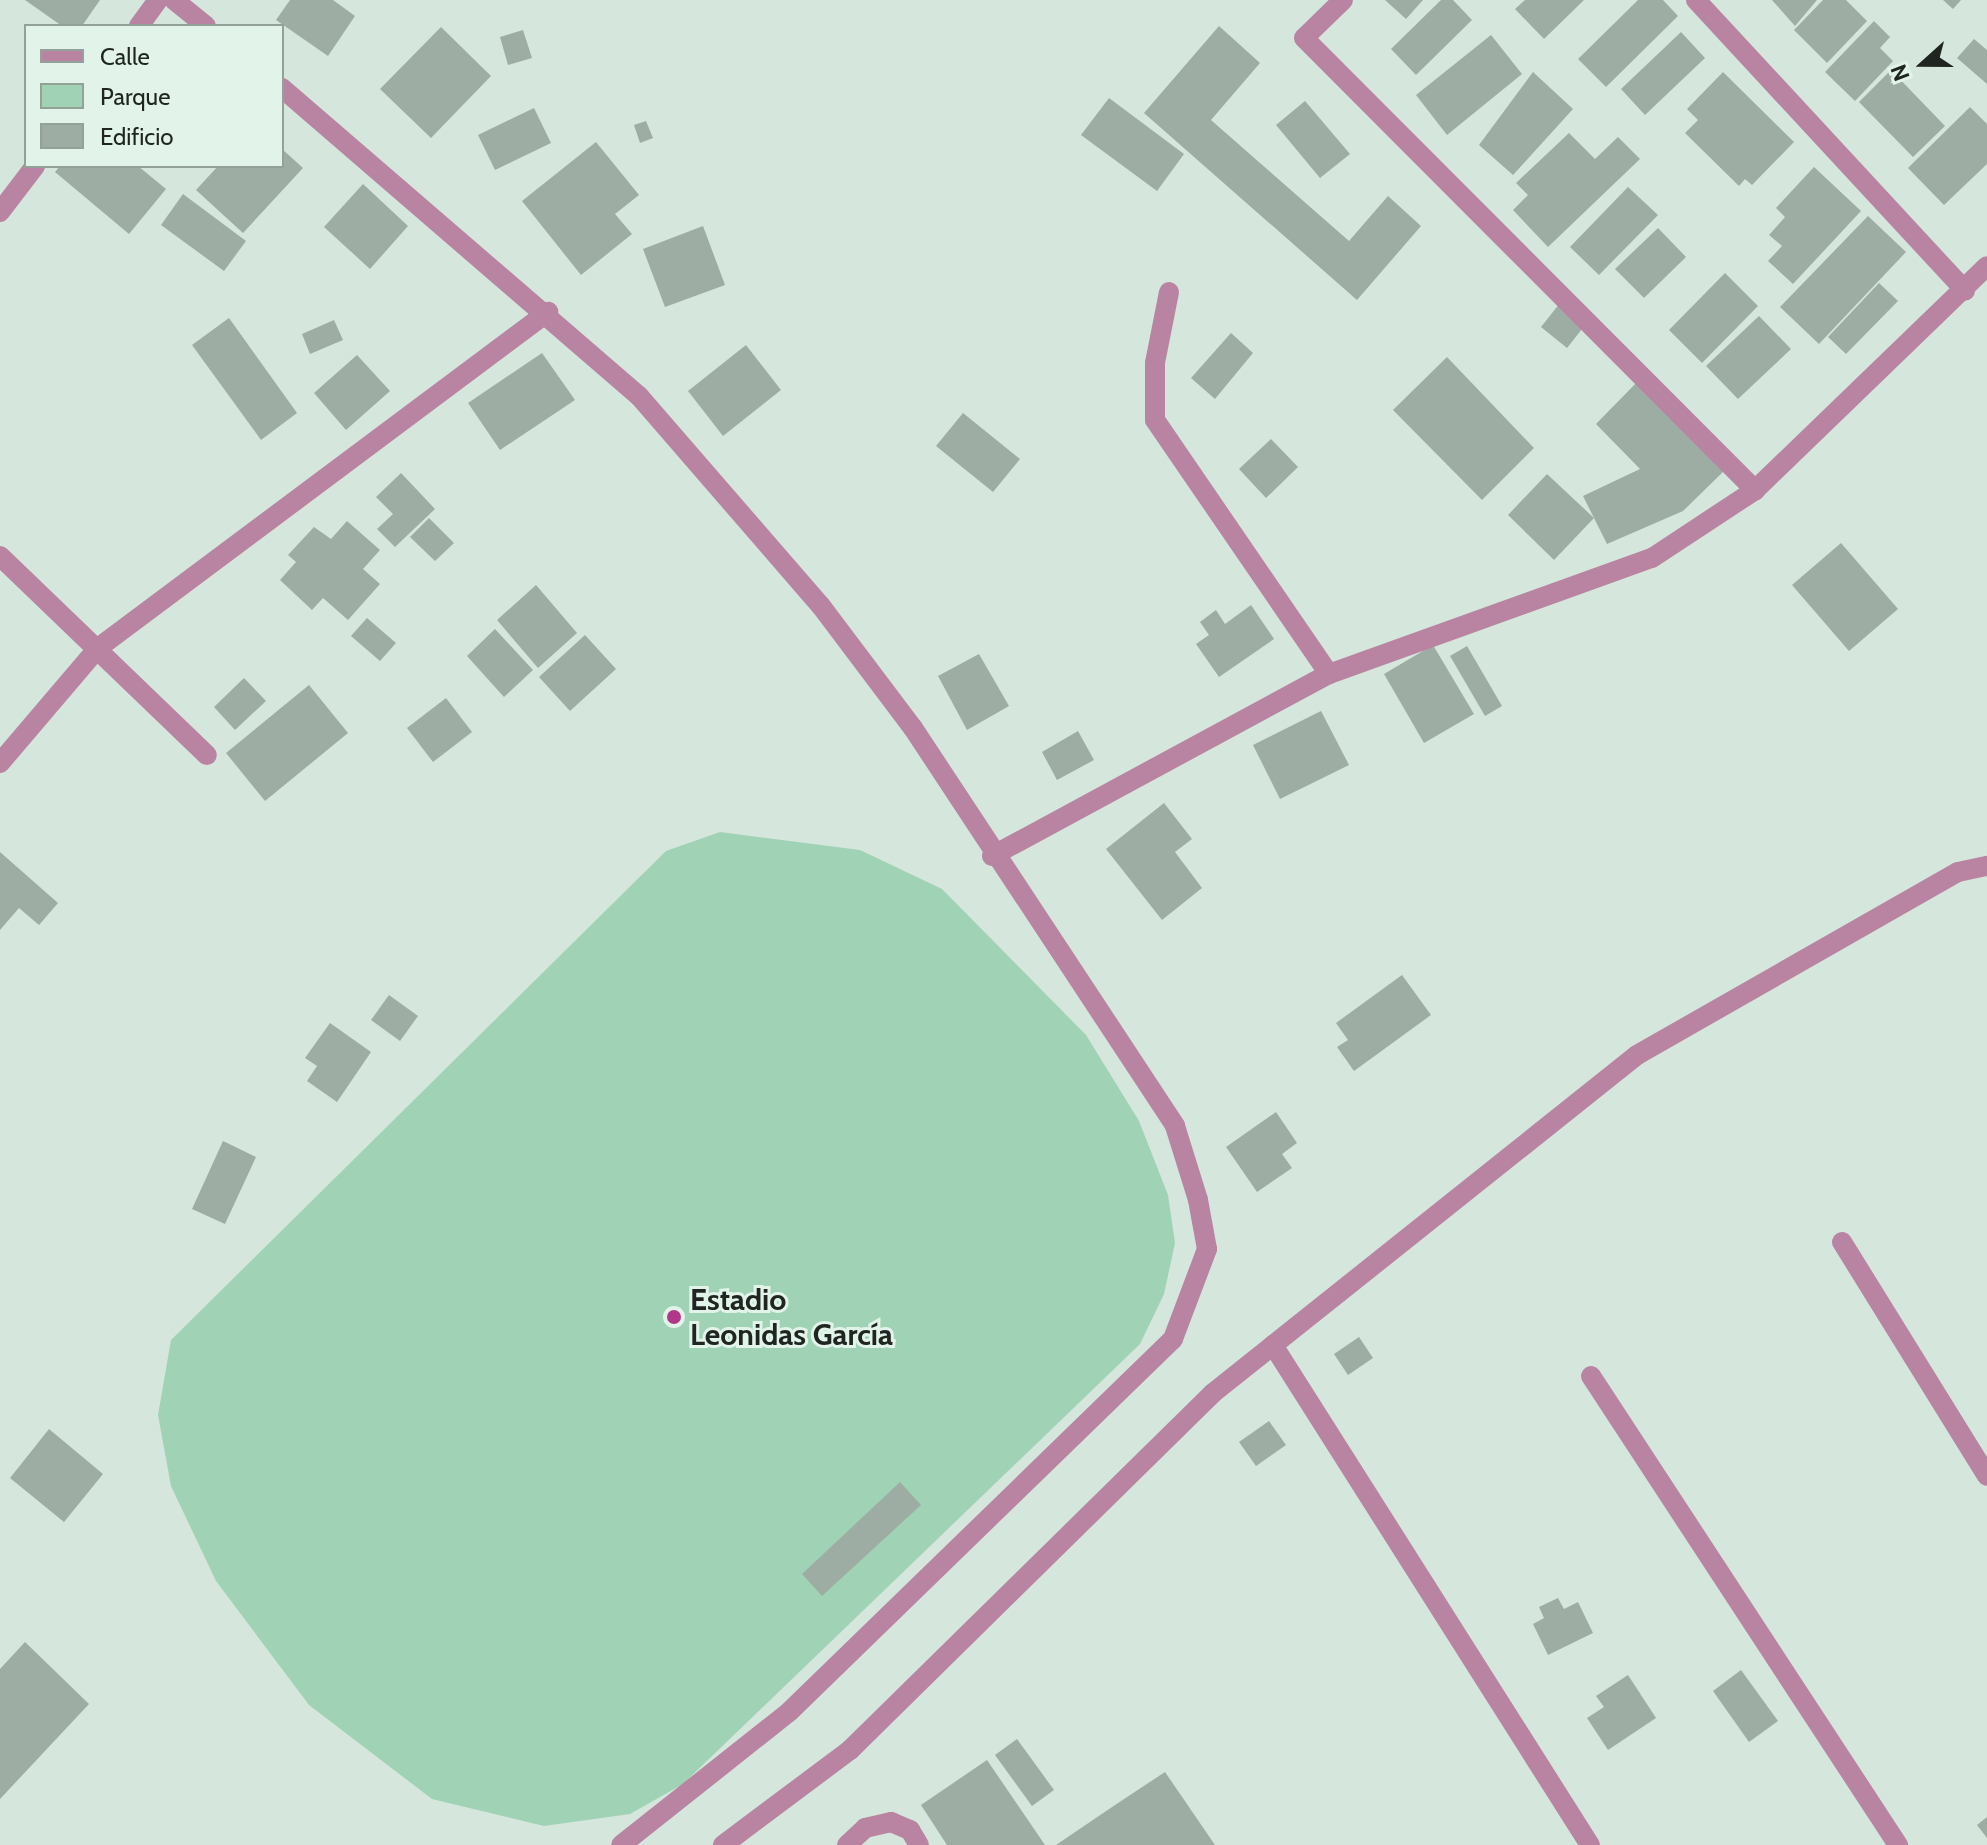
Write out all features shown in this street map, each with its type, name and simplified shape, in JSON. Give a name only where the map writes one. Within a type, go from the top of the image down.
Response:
[{"type":"street","points":[[140,24],[158,0]]},
{"type":"street","points":[[174,0],[204,24]]},
{"type":"street","points":[[1343,0],[1304,38],[1755,490]]},
{"type":"street","points":[[1696,0],[1965,290]]},
{"type":"street","points":[[284,90],[548,312],[639,396],[821,606],[913,728],[992,856],[1175,1126],[1198,1200],[1207,1249],[1173,1339],[789,1712],[621,1845]]},
{"type":"street","points":[[0,212],[33,168]]},
{"type":"street","points":[[992,856],[1329,674],[1652,558],[1755,490],[1987,266]]},
{"type":"street","points":[[1169,292],[1155,363],[1155,420],[1329,674]]},
{"type":"street","points":[[0,763],[98,648],[548,312]]},
{"type":"street","points":[[0,556],[207,755]]},
{"type":"street","points":[[723,1845],[850,1750],[1213,1393],[1650,1047],[1958,872],[1987,866]]},
{"type":"street","points":[[1842,1242],[1987,1476]]},
{"type":"street","points":[[1273,1345],[1590,1845]]},
{"type":"street","points":[[1591,1376],[1898,1845]]},
{"type":"street","points":[[847,1845],[865,1828],[891,1822],[910,1830],[919,1845]]},
{"type":"green space","name":"Estadio Leonidas García","points":[[720,832],[860,850],[942,889],[1086,1035],[1139,1121],[1168,1195],[1175,1243],[1164,1294],[1140,1344],[683,1784],[630,1814],[544,1826],[432,1799],[309,1705],[216,1581],[171,1486],[158,1415],[171,1340],[666,851]]},
{"type":"building","points":[[25,0],[100,0],[83,24],[59,24]]},
{"type":"building","points":[[290,0],[333,0],[355,16],[328,56],[276,20]]},
{"type":"building","points":[[1385,0],[1423,0],[1406,19]]},
{"type":"building","points":[[1441,0],[1453,0],[1472,20],[1416,75],[1391,49]]},
{"type":"building","points":[[1525,0],[1584,0],[1544,39],[1515,9]]},
{"type":"building","points":[[1638,0],[1663,0],[1678,16],[1606,87],[1578,59]]},
{"type":"building","points":[[1772,0],[1817,0],[1795,26]]},
{"type":"building","points":[[1823,0],[1846,0],[1867,21],[1827,63],[1794,30]]},
{"type":"building","points":[[1943,0],[1961,0],[1953,9]]},
{"type":"building","points":[[1874,21],[1890,37],[1880,48],[1893,61],[1855,101],[1825,72]]},
{"type":"building","points":[[1219,26],[1260,63],[1211,120],[1349,241],[1388,196],[1421,226],[1357,300],[1144,113]]},
{"type":"building","points":[[441,27],[491,76],[431,138],[380,89]]},
{"type":"building","points":[[523,30],[532,58],[508,65],[500,37]]},
{"type":"building","points":[[1681,32],[1705,58],[1645,115],[1621,89]]},
{"type":"building","points":[[1491,35],[1522,74],[1447,135],[1416,95]]},
{"type":"building","points":[[1974,39],[1987,50],[1987,84],[1957,58]]},
{"type":"building","points":[[1891,70],[1945,126],[1913,157],[1859,102]]},
{"type":"building","points":[[1533,72],[1573,109],[1513,175],[1479,145]]},
{"type":"building","points":[[1723,72],[1794,142],[1752,185],[1745,179],[1739,186],[1685,133],[1698,120],[1687,109]]},
{"type":"building","points":[[1109,98],[1184,154],[1157,191],[1081,135]]},
{"type":"building","points":[[1305,101],[1350,154],[1320,178],[1276,125]]},
{"type":"building","points":[[1970,107],[1987,124],[1987,164],[1944,205],[1908,168]]},
{"type":"building","points":[[534,108],[551,143],[495,170],[478,135]]},
{"type":"building","points":[[646,121],[653,138],[640,143],[634,125]]},
{"type":"building","points":[[1569,133],[1595,159],[1618,137],[1640,159],[1548,247],[1513,210],[1528,195],[1516,183]]},
{"type":"building","points":[[596,142],[639,195],[615,214],[632,234],[581,275],[522,201]]},
{"type":"building","points":[[284,151],[303,168],[243,233],[196,190],[216,168],[284,168]]},
{"type":"building","points":[[1814,167],[1861,211],[1793,284],[1768,261],[1782,246],[1769,235],[1785,217],[1776,208]]},
{"type":"building","points":[[58,168],[140,168],[166,189],[129,234],[55,172]]},
{"type":"building","points":[[363,184],[408,226],[370,269],[324,227]]},
{"type":"building","points":[[1628,187],[1658,215],[1599,275],[1570,247]]},
{"type":"building","points":[[183,194],[246,241],[224,271],[161,225]]},
{"type":"building","points":[[1868,216],[1906,252],[1819,344],[1780,307]]},
{"type":"building","points":[[703,226],[725,285],[665,307],[643,249]]},
{"type":"building","points":[[1658,228],[1686,257],[1644,298],[1615,269]]},
{"type":"building","points":[[1725,273],[1758,306],[1702,363],[1669,330]]},
{"type":"building","points":[[1879,283],[1898,301],[1846,354],[1828,337]]},
{"type":"building","points":[[1560,303],[1586,324],[1567,348],[1541,327]]},
{"type":"building","points":[[1759,316],[1791,349],[1738,399],[1706,366]]},
{"type":"building","points":[[229,318],[297,413],[261,440],[192,345]]},
{"type":"building","points":[[334,320],[343,340],[310,354],[302,334]]},
{"type":"building","points":[[1231,333],[1253,353],[1215,399],[1191,378]]},
{"type":"building","points":[[746,345],[781,390],[723,436],[688,391]]},
{"type":"building","points":[[542,353],[575,400],[500,450],[468,403]]},
{"type":"building","points":[[357,355],[390,391],[346,430],[314,393]]},
{"type":"building","points":[[1447,357],[1534,448],[1482,500],[1393,410]]},
{"type":"building","points":[[1640,379],[1724,471],[1683,511],[1607,544],[1583,496],[1640,469],[1596,424]]},
{"type":"building","points":[[963,413],[1020,459],[993,492],[936,446]]},
{"type":"building","points":[[1271,439],[1298,467],[1266,498],[1239,469]]},
{"type":"building","points":[[401,473],[435,509],[395,547],[377,529],[393,514],[376,497]]},
{"type":"building","points":[[1547,474],[1594,518],[1554,560],[1508,515]]},
{"type":"building","points":[[429,518],[454,543],[435,561],[410,537]]},
{"type":"building","points":[[347,521],[380,550],[363,569],[380,584],[348,620],[323,598],[312,610],[280,580],[296,562],[288,555],[314,527],[331,539]]},
{"type":"building","points":[[1841,543],[1898,609],[1849,651],[1792,585]]},
{"type":"building","points":[[536,585],[577,633],[538,668],[497,620]]},
{"type":"building","points":[[1251,605],[1274,639],[1219,677],[1196,644],[1209,635],[1200,622],[1216,610],[1225,624]]},
{"type":"building","points":[[367,618],[396,643],[380,661],[351,636]]},
{"type":"building","points":[[495,629],[533,670],[504,697],[467,656]]},
{"type":"building","points":[[585,635],[616,669],[570,711],[539,677]]},
{"type":"building","points":[[1433,645],[1474,714],[1424,743],[1384,674]]},
{"type":"building","points":[[1467,646],[1502,706],[1485,716],[1450,656]]},
{"type":"building","points":[[979,654],[1009,706],[967,730],[938,676]]},
{"type":"building","points":[[244,678],[266,701],[235,730],[214,707]]},
{"type":"building","points":[[309,685],[348,733],[265,801],[226,753]]},
{"type":"building","points":[[446,698],[472,732],[433,762],[407,728]]},
{"type":"building","points":[[1321,711],[1349,765],[1280,799],[1253,745]]},
{"type":"building","points":[[1078,731],[1094,760],[1057,780],[1042,752]]},
{"type":"building","points":[[1164,803],[1192,839],[1175,852],[1202,888],[1162,920],[1106,849]]},
{"type":"building","points":[[0,852],[58,903],[39,925],[19,908],[0,930]]},
{"type":"building","points":[[1402,975],[1431,1015],[1354,1071],[1337,1047],[1348,1040],[1336,1023]]},
{"type":"building","points":[[389,995],[418,1016],[400,1041],[371,1020]]},
{"type":"building","points":[[330,1023],[371,1052],[337,1102],[307,1081],[317,1066],[305,1058]]},
{"type":"building","points":[[1276,1112],[1297,1143],[1282,1154],[1292,1168],[1257,1192],[1226,1147]]},
{"type":"building","points":[[223,1141],[256,1157],[225,1224],[192,1209]]},
{"type":"building","points":[[1359,1337],[1373,1358],[1348,1375],[1334,1354]]},
{"type":"building","points":[[1269,1421],[1286,1445],[1256,1466],[1239,1442]]},
{"type":"building","points":[[49,1429],[103,1474],[64,1522],[10,1478]]},
{"type":"building","points":[[900,1482],[921,1505],[822,1596],[802,1574]]},
{"type":"building","points":[[1558,1598],[1564,1609],[1578,1602],[1593,1633],[1548,1655],[1533,1624],[1544,1618],[1539,1607]]},
{"type":"building","points":[[25,1642],[89,1704],[0,1799],[0,1669]]},
{"type":"building","points":[[1741,1670],[1778,1721],[1749,1742],[1713,1691]]},
{"type":"building","points":[[1628,1675],[1656,1718],[1608,1750],[1587,1718],[1604,1707],[1596,1696]]},
{"type":"building","points":[[1017,1739],[1054,1790],[1032,1806],[995,1755]]},
{"type":"building","points":[[987,1760],[1045,1845],[947,1845],[921,1805]]},
{"type":"building","points":[[1165,1772],[1215,1845],[1056,1845],[1115,1805]]},
{"type":"building","points":[[1987,1817],[1987,1838],[1977,1825]]},
{"type":"place","name":"Estadio Leonidas García","points":[[674,1317]]}]
